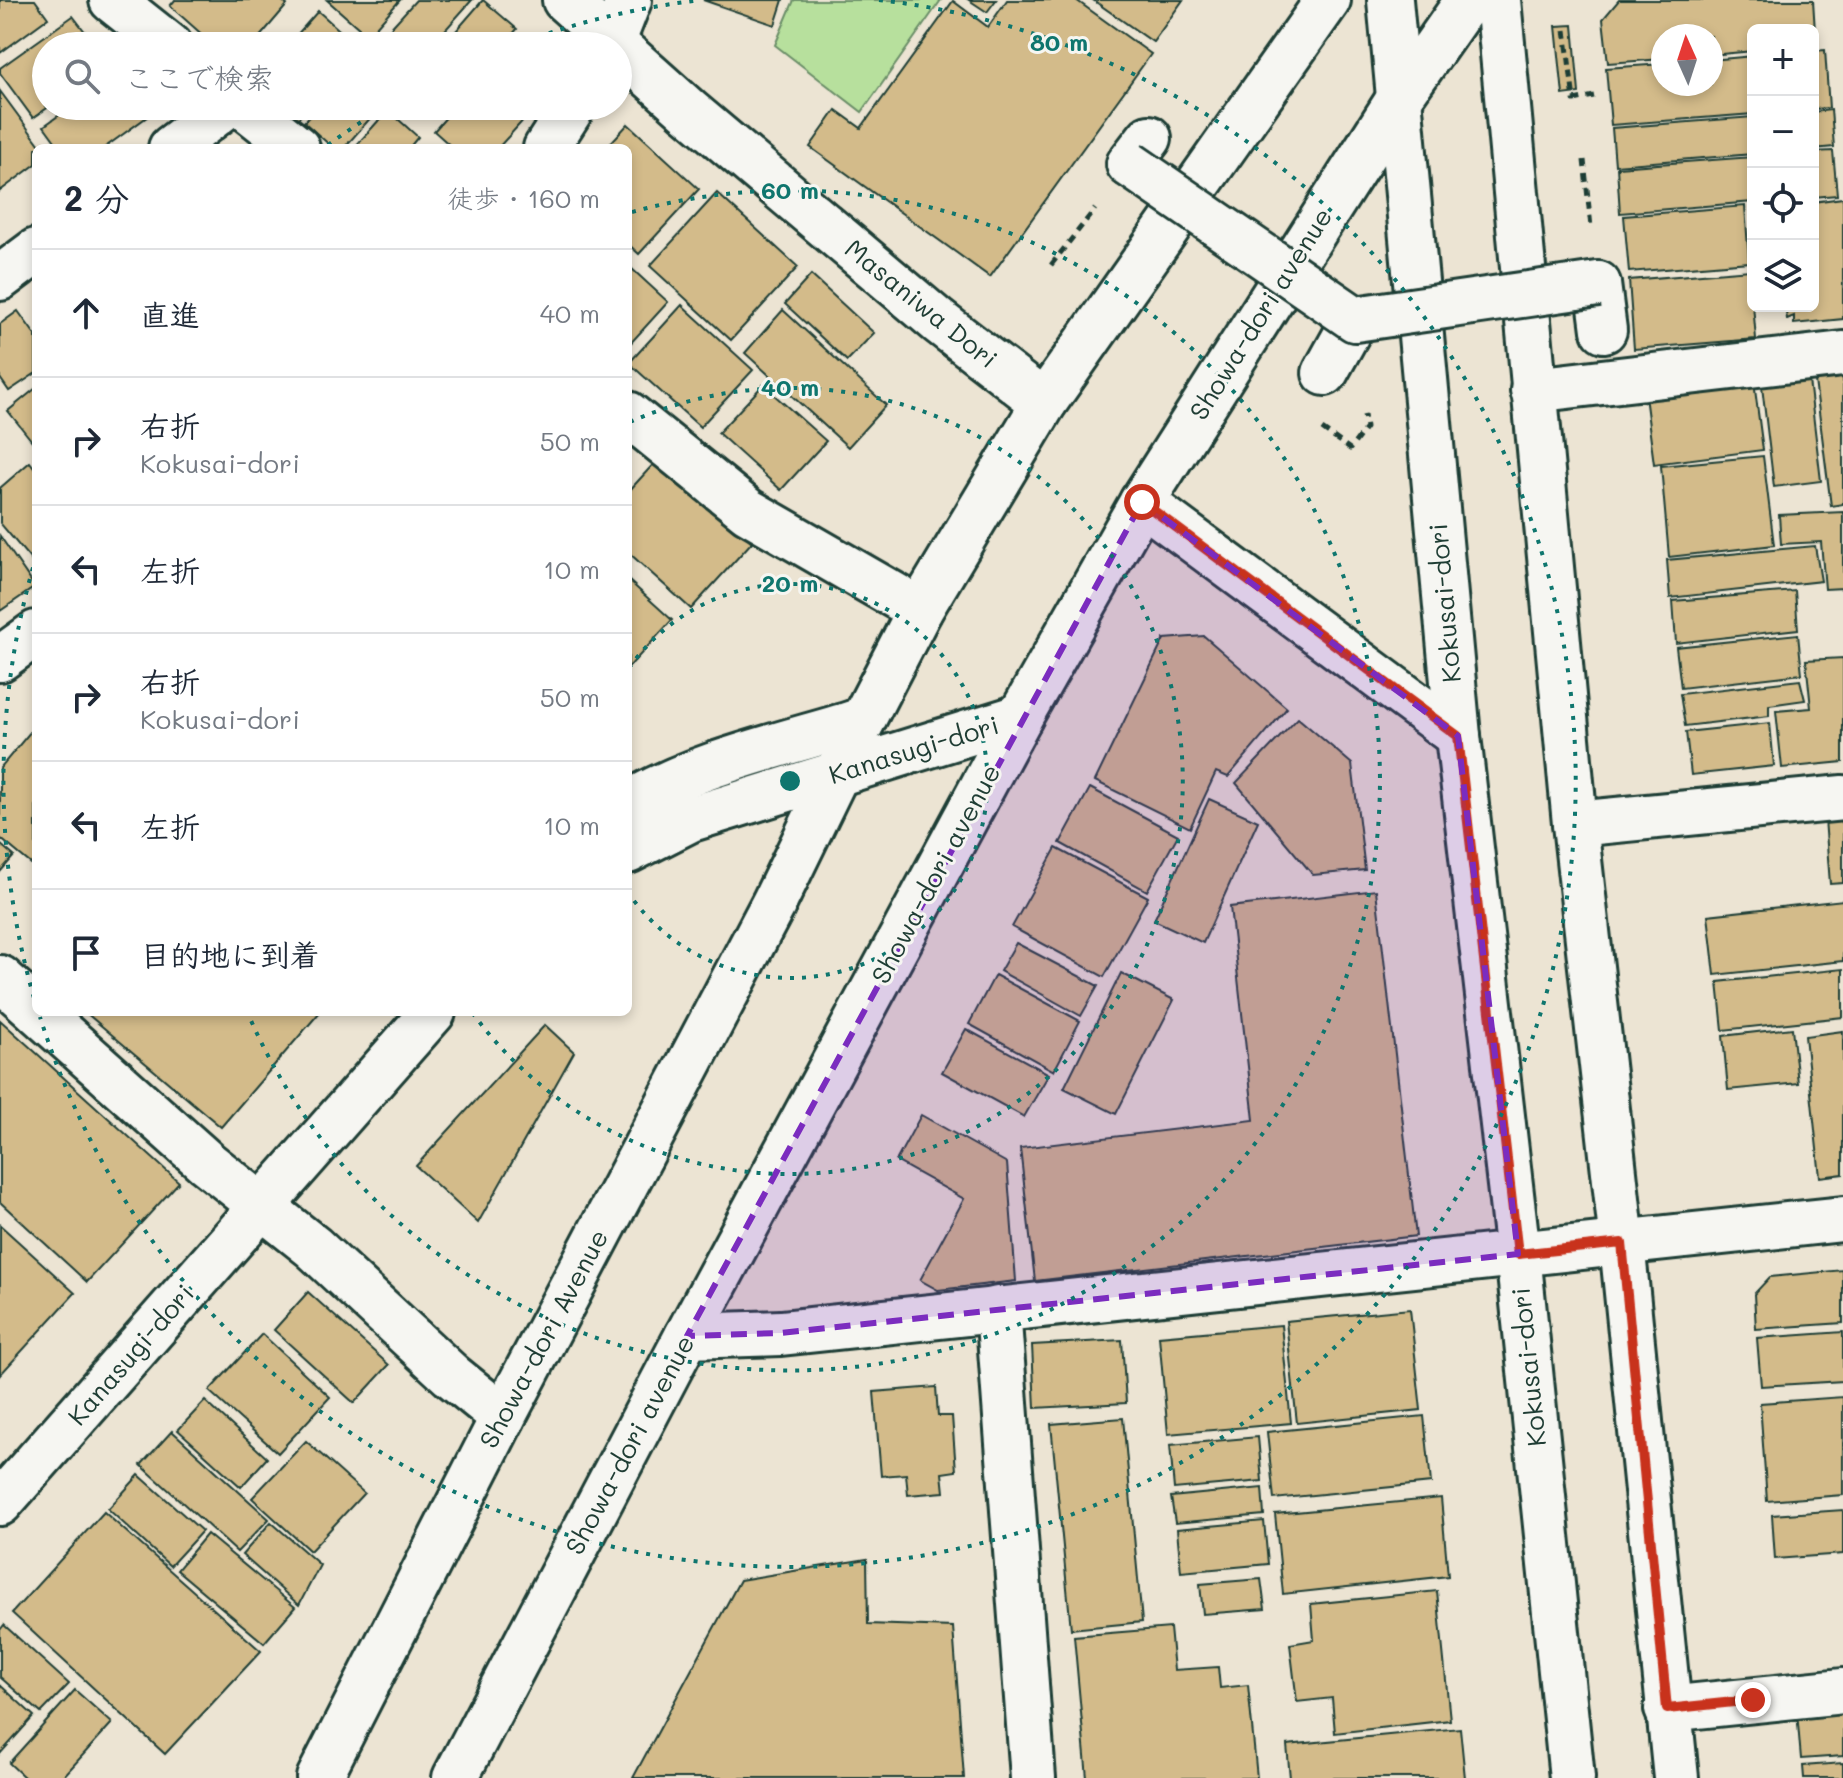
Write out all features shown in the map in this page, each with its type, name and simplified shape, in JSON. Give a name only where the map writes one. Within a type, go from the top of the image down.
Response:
[{"type":"main road","points":[[112,0],[152,32]]},
{"type":"main road","name":"Masaniwa Dori","points":[[565,0],[599,32]]},
{"type":"main road","points":[[617,32],[629,0]]},
{"type":"main road","name":"Showa-dori avenue","points":[[503,1417],[774,903],[920,610],[1044,403],[1328,0]]},
{"type":"main road","name":"Kokusai-dori","points":[[1390,0],[1458,736],[1518,1254],[1572,1778]]},
{"type":"main road","name":"Showa-dori avenue","points":[[455,1778],[687,1336],[1020,717],[1142,502],[1398,100],[1468,0]]},
{"type":"main road","points":[[1498,0],[1575,824],[1622,1243],[1676,1778]]},
{"type":"main road","name":"Masaniwa Dori","points":[[632,61],[926,311],[1044,403]]},
{"type":"main road","points":[[176,144],[208,120]]},
{"type":"main road","points":[[262,120],[292,144]]},
{"type":"main road","points":[[549,144],[564,120]]},
{"type":"main road","points":[[1139,151],[1355,319],[1598,284],[1604,330]]},
{"type":"main road","points":[[0,278],[32,254]]},
{"type":"main road","points":[[1325,373],[1355,319]]},
{"type":"main road","points":[[1533,390],[1843,354]]},
{"type":"main road","points":[[632,417],[748,511],[920,610]]},
{"type":"main road","points":[[1142,502],[1458,736]]},
{"type":"main road","points":[[0,659],[32,636]]},
{"type":"main road","name":"Kanasugi-dori","points":[[632,849],[691,819],[1020,717]]},
{"type":"main road","name":"Kanasugi-dori","points":[[632,802],[695,772],[863,720]]},
{"type":"main road","points":[[1575,824],[1843,798]]},
{"type":"main road","points":[[0,978],[32,1007]]},
{"type":"main road","points":[[43,1016],[206,1162],[313,1247],[451,1375],[503,1417]]},
{"type":"main road","name":"Kanasugi-dori","points":[[0,1503],[429,1016]]},
{"type":"main road","name":"Kanasugi-dori","points":[[262,1206],[454,1016]]},
{"type":"main road","points":[[687,1336],[781,1333],[1843,1219]]},
{"type":"main road","points":[[998,1309],[1033,1778]]},
{"type":"main road","name":"Showa-dori Avenue","points":[[319,1778],[503,1417]]},
{"type":"main road","points":[[1667,1709],[1843,1691]]},
{"type":"path","points":[[1565,30],[1574,100],[1594,96]]},
{"type":"path","points":[[1051,265],[1139,151]]},
{"type":"path","points":[[1584,160],[1598,284]]},
{"type":"highlighted area","points":[[1142,502],[1458,736],[1518,1254],[781,1333],[687,1336]]},
{"type":"green space","points":[[794,0],[941,0],[862,112],[775,45]]},
{"type":"building","points":[[0,0],[35,0],[48,18],[0,53]]},
{"type":"building","points":[[175,0],[281,0],[287,5],[264,32],[199,32],[170,6]]},
{"type":"building","points":[[327,0],[400,0],[372,32],[363,32]]},
{"type":"building","points":[[416,0],[472,0],[443,32],[387,32]]},
{"type":"building","points":[[483,0],[517,29],[515,32],[455,32]]},
{"type":"building","points":[[703,0],[783,0],[775,25]]},
{"type":"building","points":[[969,0],[996,0],[987,12]]},
{"type":"building","points":[[1007,0],[1076,0],[1151,54],[990,277],[810,147],[836,110],[861,128],[953,1],[988,27]]},
{"type":"building","points":[[1093,0],[1183,0],[1153,42]]},
{"type":"building","points":[[1619,0],[1813,0],[1815,24],[1747,24],[1747,52],[1723,54],[1723,24],[1651,24],[1651,60],[1608,63],[1603,19]]},
{"type":"building","points":[[318,11],[341,32],[299,32]]},
{"type":"building","points":[[73,16],[85,32],[51,32]]},
{"type":"building","points":[[1573,25],[1579,93],[1563,95],[1556,26]]},
{"type":"building","points":[[32,45],[32,117],[0,73],[0,68]]},
{"type":"building","points":[[1819,50],[1825,50],[1829,108],[1819,109]]},
{"type":"building","points":[[1747,57],[1747,114],[1611,125],[1606,68],[1651,65],[1651,96],[1723,96],[1723,59]]},
{"type":"building","points":[[0,91],[39,144],[32,144],[32,167],[0,191]]},
{"type":"building","points":[[1831,110],[1834,147],[1819,148],[1819,111]]},
{"type":"building","points":[[1747,117],[1747,154],[1615,165],[1612,128]]},
{"type":"building","points":[[52,120],[143,120],[110,144],[57,144],[44,126]]},
{"type":"building","points":[[369,120],[348,144],[329,144],[304,122]]},
{"type":"building","points":[[379,120],[399,120],[418,137],[412,144],[358,144]]},
{"type":"building","points":[[444,120],[523,120],[502,144],[449,144],[434,131]]},
{"type":"building","points":[[628,124],[699,189],[639,254],[632,248],[632,144],[610,144]]},
{"type":"building","points":[[1833,151],[1837,195],[1819,196],[1819,152]]},
{"type":"building","points":[[1747,157],[1747,202],[1620,213],[1617,167]]},
{"type":"building","points":[[717,193],[798,267],[731,340],[650,266]]},
{"type":"building","points":[[1843,198],[1843,319],[1794,324],[1794,316],[1787,319],[1786,312],[1819,312],[1819,201]]},
{"type":"building","points":[[1745,206],[1747,262],[1629,272],[1624,216]]},
{"type":"building","points":[[632,269],[668,302],[632,342]]},
{"type":"building","points":[[1747,270],[1747,312],[1754,312],[1756,339],[1634,349],[1629,280]]},
{"type":"building","points":[[811,275],[874,333],[847,361],[785,304]]},
{"type":"building","points":[[682,305],[753,370],[700,427],[632,366],[632,360]]},
{"type":"building","points":[[783,310],[886,405],[848,447],[745,353]]},
{"type":"building","points":[[18,311],[32,330],[32,376],[9,391],[0,378],[0,324]]},
{"type":"building","points":[[1843,370],[1843,504],[1831,506],[1814,373]]},
{"type":"building","points":[[1808,372],[1821,481],[1774,487],[1761,378]]},
{"type":"building","points":[[1754,382],[1763,450],[1654,464],[1645,396]]},
{"type":"building","points":[[763,385],[826,441],[781,490],[718,433]]},
{"type":"building","points":[[32,391],[32,441],[8,411]]},
{"type":"building","points":[[1763,456],[1774,545],[1669,557],[1661,466]]},
{"type":"building","points":[[659,458],[752,542],[691,609],[632,556],[632,488]]},
{"type":"building","points":[[30,462],[32,561],[0,523],[0,488]]},
{"type":"building","points":[[1843,512],[1843,588],[1825,589],[1821,542],[1781,544],[1779,515]]},
{"type":"building","points":[[0,536],[32,583],[32,589],[0,611]]},
{"type":"building","points":[[1815,546],[1821,581],[1670,598],[1667,560]]},
{"type":"building","points":[[632,584],[672,620],[632,664]]},
{"type":"building","points":[[1795,591],[1798,629],[1676,643],[1673,601]]},
{"type":"building","points":[[1798,634],[1802,674],[1681,688],[1676,647]]},
{"type":"building","points":[[1204,636],[1287,708],[1228,777],[1216,772],[1190,828],[1095,781],[1164,639]]},
{"type":"building","points":[[1843,658],[1843,762],[1782,768],[1776,711],[1811,708],[1806,660]]},
{"type":"building","points":[[1800,680],[1805,700],[1769,705],[1769,716],[1685,726],[1680,694]]},
{"type":"building","points":[[1298,718],[1352,764],[1365,870],[1313,875],[1236,783]]},
{"type":"building","points":[[1770,723],[1774,766],[1691,775],[1686,732]]},
{"type":"building","points":[[32,730],[32,865],[0,838],[0,768]]},
{"type":"building","points":[[1090,788],[1178,835],[1147,891],[1060,843]]},
{"type":"building","points":[[1209,799],[1258,821],[1203,943],[1154,920]]},
{"type":"building","points":[[1843,818],[1843,883],[1830,884],[1825,819]]},
{"type":"building","points":[[0,844],[14,856],[0,872]]},
{"type":"building","points":[[1056,848],[1148,897],[1104,977],[1012,927]]},
{"type":"building","points":[[1376,890],[1416,1236],[1035,1281],[1020,1148],[1254,1120],[1230,907]]},
{"type":"building","points":[[1843,900],[1843,961],[1715,975],[1708,915]]},
{"type":"building","points":[[1016,943],[1098,986],[1081,1016],[1000,971]]},
{"type":"building","points":[[1843,969],[1843,1017],[1723,1030],[1718,982]]},
{"type":"building","points":[[1121,973],[1174,1000],[1116,1114],[1064,1088]]},
{"type":"building","points":[[995,975],[1080,1021],[1054,1071],[969,1024]]},
{"type":"building","points":[[90,1016],[317,1016],[221,1127]]},
{"type":"building","points":[[0,1020],[179,1182],[87,1282],[0,1202]]},
{"type":"building","points":[[545,1025],[574,1052],[478,1223],[416,1166]]},
{"type":"building","points":[[1792,1028],[1798,1083],[1728,1090],[1723,1036]]},
{"type":"building","points":[[966,1029],[1049,1074],[1024,1117],[942,1072]]},
{"type":"building","points":[[1843,1031],[1843,1174],[1820,1177],[1805,1036]]},
{"type":"building","points":[[921,1115],[1007,1163],[1016,1281],[938,1290],[920,1280],[964,1199],[896,1161]]},
{"type":"building","points":[[0,1225],[75,1293],[0,1375]]},
{"type":"building","points":[[1843,1270],[1843,1323],[1756,1329],[1754,1294],[1770,1277]]},
{"type":"building","points":[[308,1292],[389,1365],[354,1403],[274,1330]]},
{"type":"building","points":[[1410,1309],[1421,1410],[1297,1423],[1286,1321]]},
{"type":"building","points":[[1281,1325],[1291,1423],[1168,1434],[1159,1336]]},
{"type":"building","points":[[1843,1332],[1843,1381],[1761,1386],[1757,1338]]},
{"type":"building","points":[[262,1334],[330,1397],[278,1453],[209,1391]]},
{"type":"building","points":[[1122,1340],[1126,1403],[1035,1408],[1032,1345]]},
{"type":"building","points":[[936,1387],[938,1416],[952,1416],[956,1471],[942,1473],[944,1492],[908,1495],[906,1474],[881,1476],[874,1392]]},
{"type":"building","points":[[1843,1397],[1843,1495],[1767,1501],[1760,1403]]},
{"type":"building","points":[[205,1401],[267,1458],[241,1487],[178,1430]]},
{"type":"building","points":[[1424,1416],[1431,1483],[1274,1499],[1267,1432]]},
{"type":"building","points":[[1123,1418],[1142,1622],[1071,1629],[1051,1424]]},
{"type":"building","points":[[172,1431],[269,1519],[237,1552],[141,1465]]},
{"type":"building","points":[[1258,1437],[1262,1481],[1174,1489],[1170,1445]]},
{"type":"building","points":[[306,1441],[364,1493],[310,1551],[252,1498]]},
{"type":"building","points":[[139,1475],[202,1531],[170,1566],[108,1509]]},
{"type":"building","points":[[1262,1488],[1264,1515],[1175,1523],[1171,1497]]},
{"type":"building","points":[[1441,1498],[1448,1576],[1283,1594],[1275,1514]]},
{"type":"building","points":[[1843,1510],[1843,1554],[1775,1559],[1772,1515]]},
{"type":"building","points":[[104,1512],[261,1651],[165,1754],[12,1613]]},
{"type":"building","points":[[1264,1521],[1268,1564],[1181,1572],[1177,1529]]},
{"type":"building","points":[[271,1522],[320,1565],[299,1605],[242,1555]]},
{"type":"building","points":[[207,1534],[295,1607],[264,1643],[177,1570]]},
{"type":"building","points":[[867,1559],[868,1624],[953,1627],[964,1778],[633,1778],[740,1580]]},
{"type":"building","points":[[1261,1579],[1265,1609],[1203,1614],[1200,1584]]},
{"type":"building","points":[[1437,1591],[1450,1720],[1335,1733],[1332,1698],[1297,1702],[1290,1644],[1314,1640],[1311,1604]]},
{"type":"building","points":[[4,1625],[69,1684],[41,1713],[0,1677],[0,1630]]},
{"type":"building","points":[[1170,1628],[1174,1670],[1218,1667],[1220,1688],[1248,1685],[1257,1778],[1087,1778],[1074,1636]]},
{"type":"building","points":[[0,1685],[34,1716],[0,1754]]},
{"type":"building","points":[[75,1690],[112,1723],[62,1778],[25,1778],[9,1763]]},
{"type":"building","points":[[1843,1709],[1843,1756],[1801,1759],[1797,1712]]},
{"type":"building","points":[[1460,1728],[1465,1778],[1290,1778],[1287,1745]]},
{"type":"building","points":[[1843,1763],[1843,1778],[1804,1778],[1803,1766]]},
{"type":"route","points":[[1142,502],[1458,736],[1518,1254],[1622,1243],[1667,1709],[1753,1700]]}]
